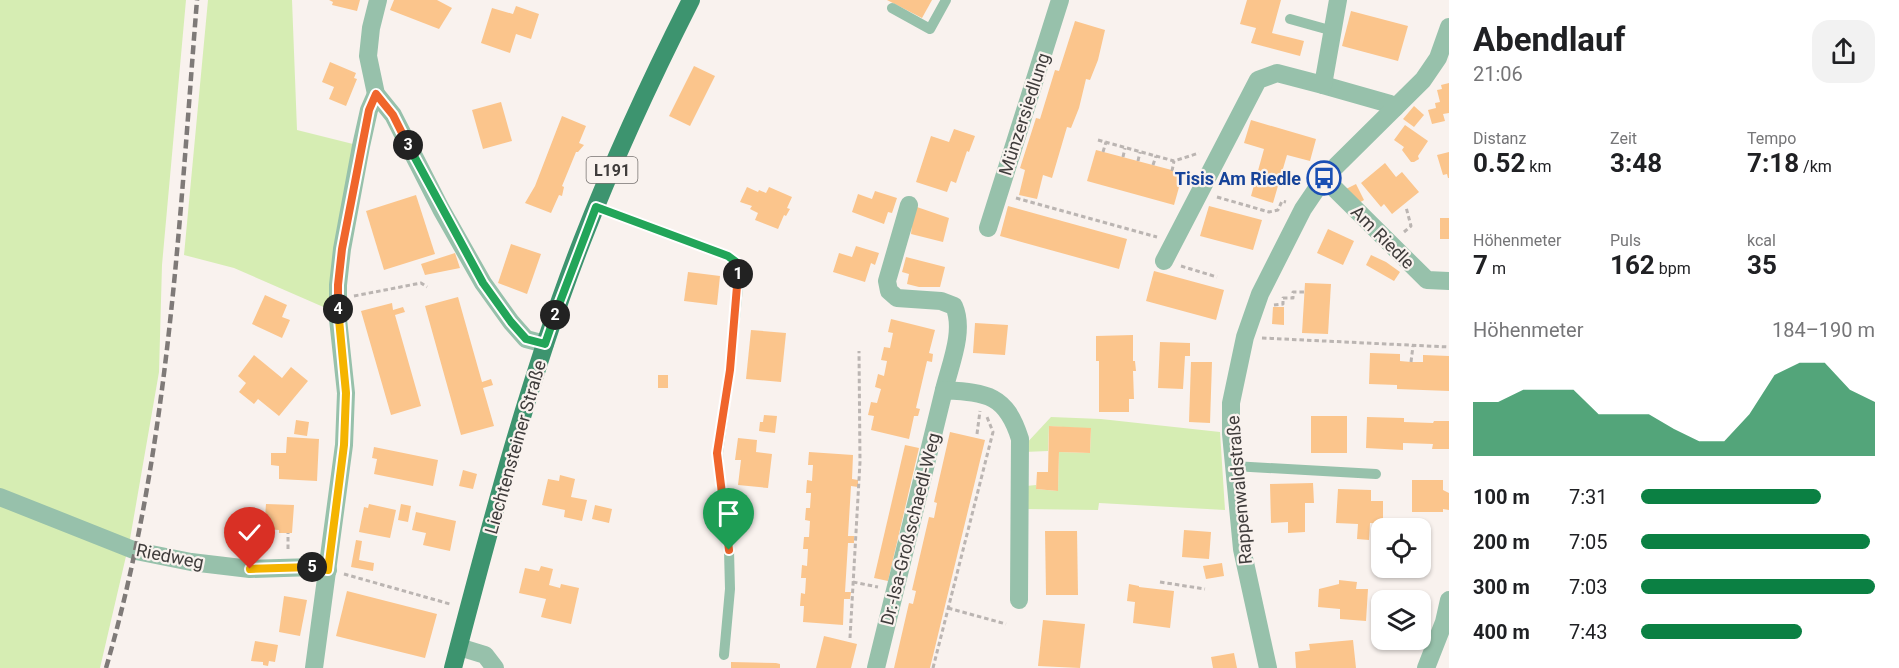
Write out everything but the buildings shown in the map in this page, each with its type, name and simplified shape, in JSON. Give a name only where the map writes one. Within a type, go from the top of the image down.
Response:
[{"type":"main road","name":"Liechtensteiner Straße","points":[[453,668],[545,344],[596,207],[644,98],[691,0]]},
{"type":"street","points":[[378,0],[370,28],[368,56],[376,94],[393,115],[441,209],[483,283],[526,339],[545,344]]},
{"type":"street","name":"Münzersiedlung","points":[[988,228],[1060,0]]},
{"type":"street","points":[[1323,85],[1338,0]]},
{"type":"street","name":"Rappenwaldstraße","points":[[1268,668],[1242,549],[1233,466],[1231,403],[1245,337],[1260,294],[1303,209],[1324,178],[1423,80],[1438,58],[1449,27]]},
{"type":"street","points":[[1164,261],[1258,80],[1277,73],[1390,104],[1395,108]]},
{"type":"street","points":[[314,668],[344,445],[346,393],[338,319],[342,249],[361,146],[369,110],[376,94]]},
{"type":"street","name":"Am Riedle","points":[[1324,178],[1427,280],[1449,281]]},
{"type":"street","name":"Dr.-Isa-Großschaedl-Weg","points":[[876,668],[944,390],[959,317],[954,306],[941,301],[897,298],[889,291],[887,281],[909,205]]},
{"type":"street","points":[[944,390],[982,393],[1000,402],[1014,419],[1020,439],[1019,600]]},
{"type":"street","name":"Riedweg","points":[[0,497],[136,551],[191,562],[250,569],[314,567],[328,570]]},
{"type":"street","points":[[1426,668],[1444,622],[1449,600]]},
{"type":"street","points":[[459,647],[485,655],[495,668]]},
{"type":"lane","points":[[892,8],[930,29],[946,0]]},
{"type":"lane","points":[[1290,20],[1333,31]]},
{"type":"lane","points":[[596,207],[728,256],[736,262],[739,277],[730,370],[717,453],[729,550],[730,589],[724,655]]},
{"type":"lane","points":[[1233,466],[1376,474]]},
{"type":"path","points":[[1098,140],[1174,161],[1199,152],[1204,167],[1210,170]]},
{"type":"path","points":[[1103,152],[1106,142]]},
{"type":"path","points":[[1123,157],[1125,148]]},
{"type":"path","points":[[1138,161],[1140,152]]},
{"type":"path","points":[[1153,165],[1156,156]]},
{"type":"path","points":[[1172,171],[1174,161]]},
{"type":"path","points":[[1200,192],[1269,212],[1278,210],[1282,201],[1289,203]]},
{"type":"path","points":[[998,194],[1174,241]]},
{"type":"path","points":[[1404,232],[1411,226],[1406,207]]},
{"type":"path","points":[[1164,261],[1218,277]]},
{"type":"path","points":[[338,299],[422,283],[427,287]]},
{"type":"path","points":[[1274,305],[1282,304],[1283,298],[1293,298],[1293,292],[1304,291]]},
{"type":"path","points":[[1268,338],[1449,348]]},
{"type":"path","points":[[1411,362],[1413,346]]},
{"type":"path","points":[[850,638],[860,462],[859,351]]},
{"type":"path","points":[[933,668],[993,432],[981,403],[977,434]]},
{"type":"path","points":[[328,570],[453,605]]},
{"type":"path","points":[[853,582],[895,591]]},
{"type":"path","points":[[1160,582],[1205,589]]},
{"type":"path","points":[[948,608],[1006,624]]},
{"type":"green space","points":[[0,0],[186,0],[162,265],[159,372],[130,539],[100,668],[0,668]]},
{"type":"green space","points":[[208,0],[292,0],[297,130],[357,145],[328,309],[234,268],[184,255]]},
{"type":"green space","points":[[1051,417],[1101,419],[1220,432],[1225,510],[1099,503],[1098,510],[1025,509],[1026,486],[1036,485],[1036,489],[1058,491],[1059,452],[1090,453],[1091,429],[1049,426],[1048,451],[1024,452],[1024,446]]},
{"type":"railway","points":[[106,668],[127,586],[158,420],[177,253],[197,0]]},
{"type":"place","name":"Tisis Am Riedle","points":[[1324,178]]},
{"type":"route","points":[[250,569],[314,567],[328,570],[344,445],[346,393],[338,319],[338,285],[342,249],[361,146],[369,110],[376,94],[393,115],[441,209],[480,277],[511,322],[526,339],[545,344],[596,207],[728,256],[736,262],[739,277],[730,370],[717,453],[729,550]]}]
